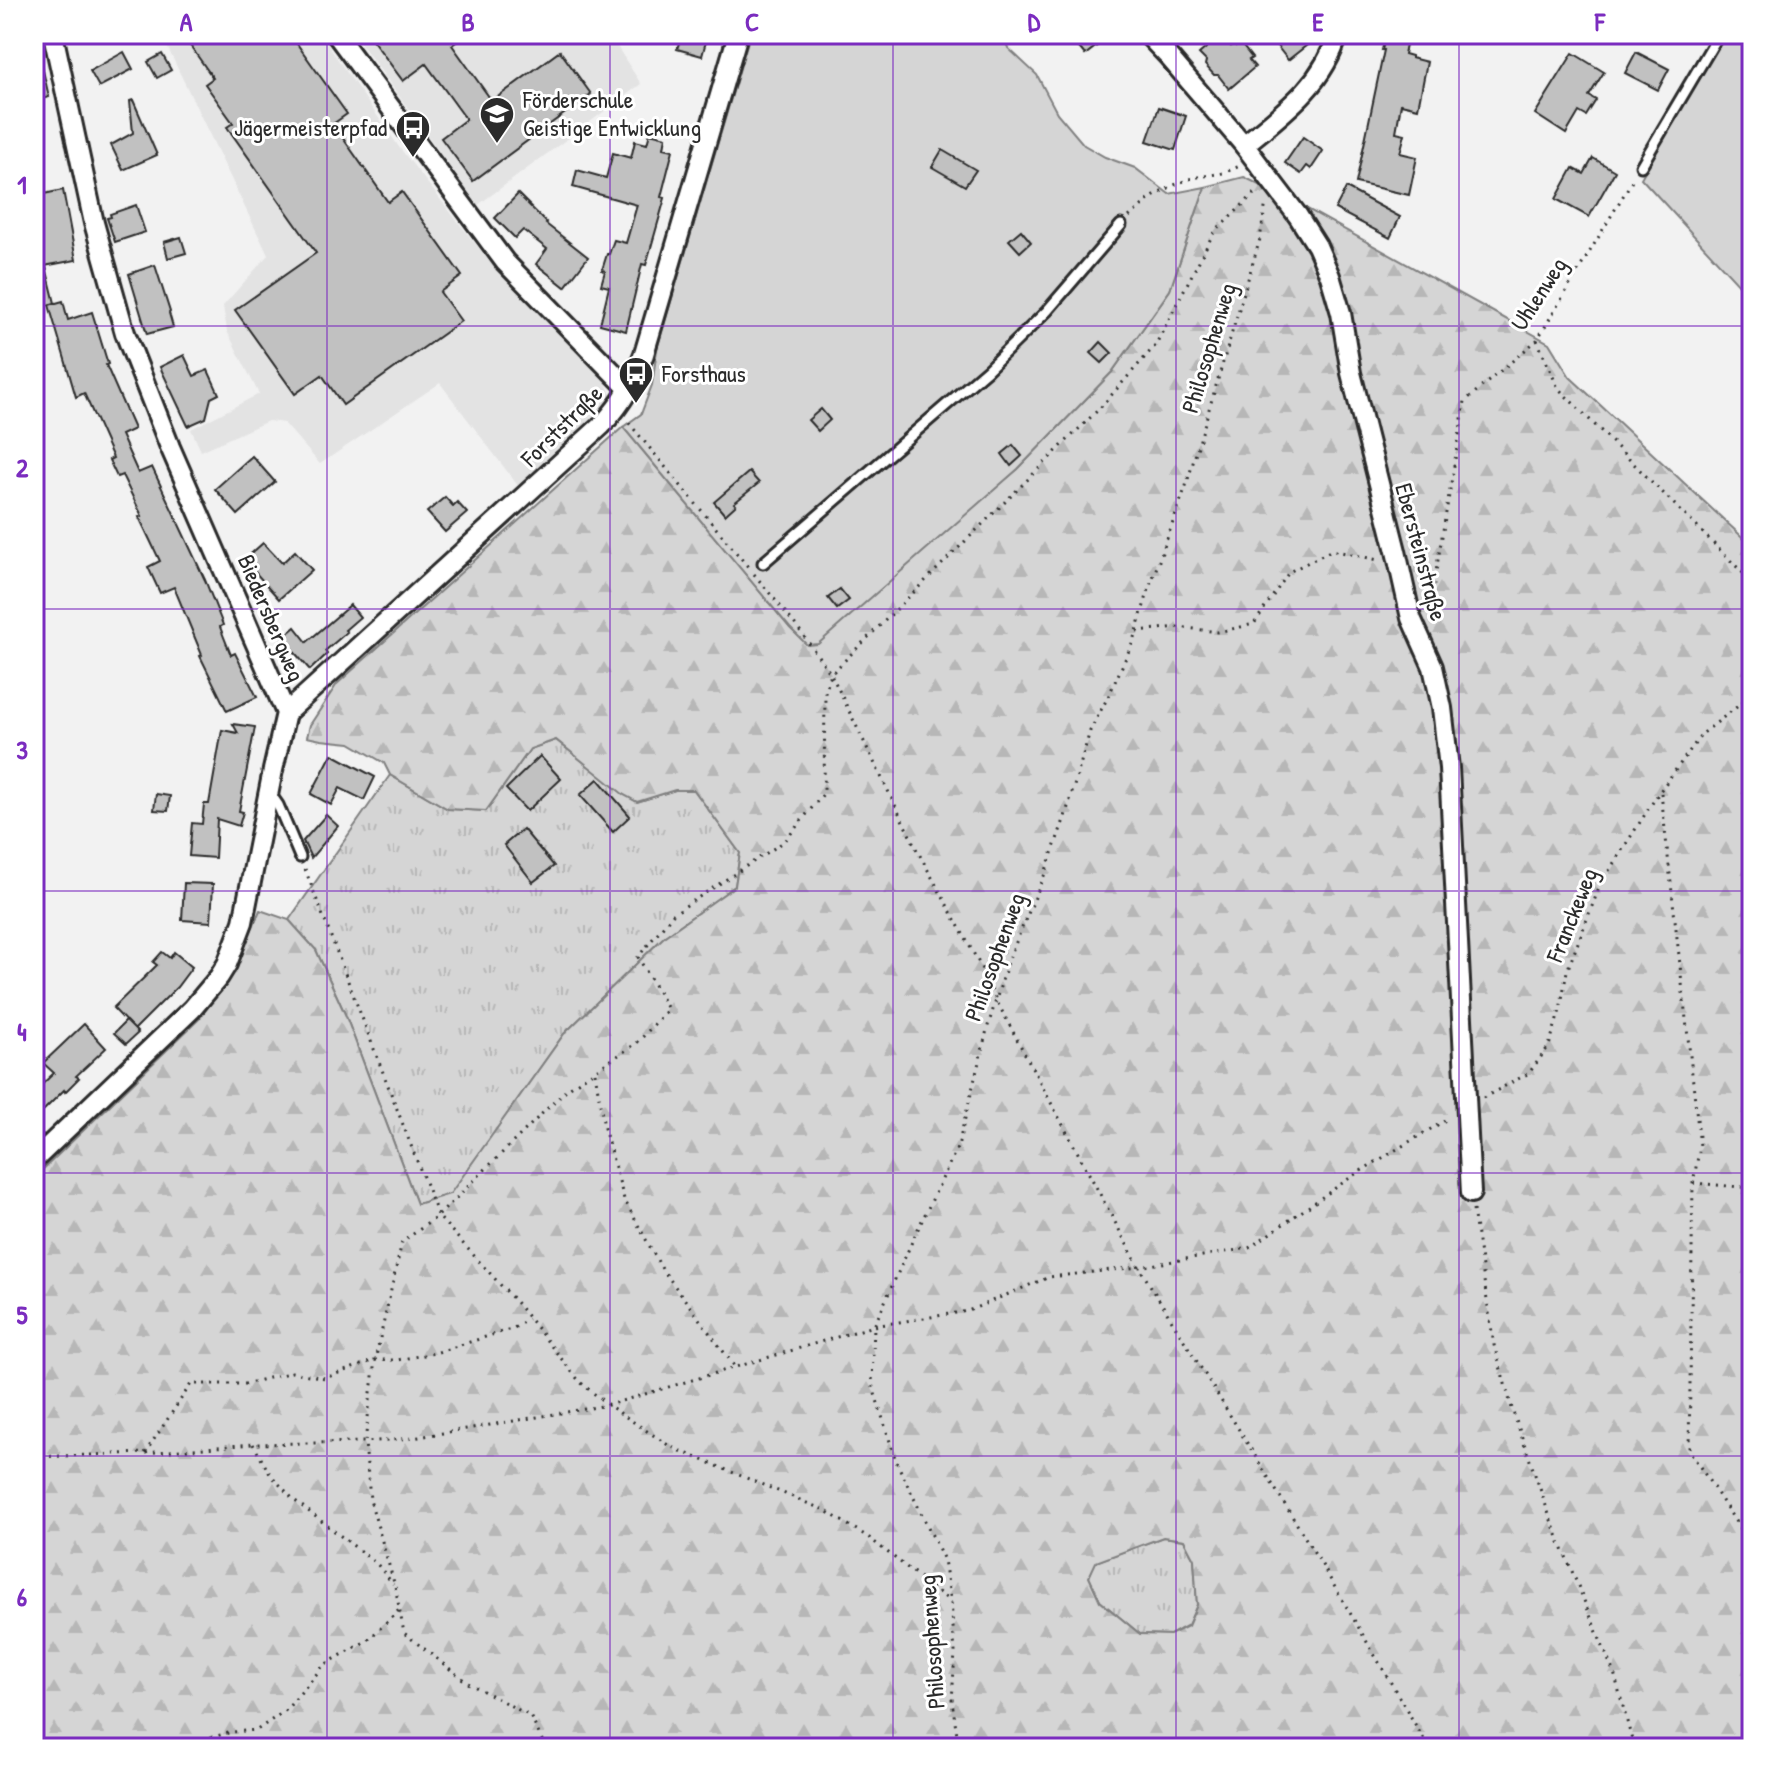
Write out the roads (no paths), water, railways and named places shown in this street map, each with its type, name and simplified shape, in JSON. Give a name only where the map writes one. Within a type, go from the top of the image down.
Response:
[{"type":"street","name":"Biedersbergweg","points":[[34,1160],[192,1009],[219,977],[231,956],[243,922],[286,713],[170,447],[125,333],[94,223],[53,34]]},
{"type":"street","points":[[336,34],[505,262],[630,390]]},
{"type":"street","name":"Forststraße","points":[[286,713],[590,436],[630,390],[644,354],[738,34]]},
{"type":"street","name":"Ebersteinstraße","points":[[1147,34],[1248,151],[1298,216],[1317,246],[1341,313],[1355,388],[1411,618],[1433,667],[1442,708],[1449,768],[1471,1193]]},
{"type":"street","points":[[1248,151],[1320,74],[1338,34]]},
{"type":"lane","points":[[1641,166],[1719,34]]},
{"type":"lane","points":[[763,563],[987,370],[1047,311],[1121,225]]},
{"type":"lane","points":[[269,792],[278,805],[300,857]]},
{"type":"place","name":"Förderschule Geistige Entwicklung","points":[[497,145]]},
{"type":"place","name":"Jägermeisterpfad","points":[[413,159]]},
{"type":"place","name":"Forsthaus","points":[[636,405]]}]
